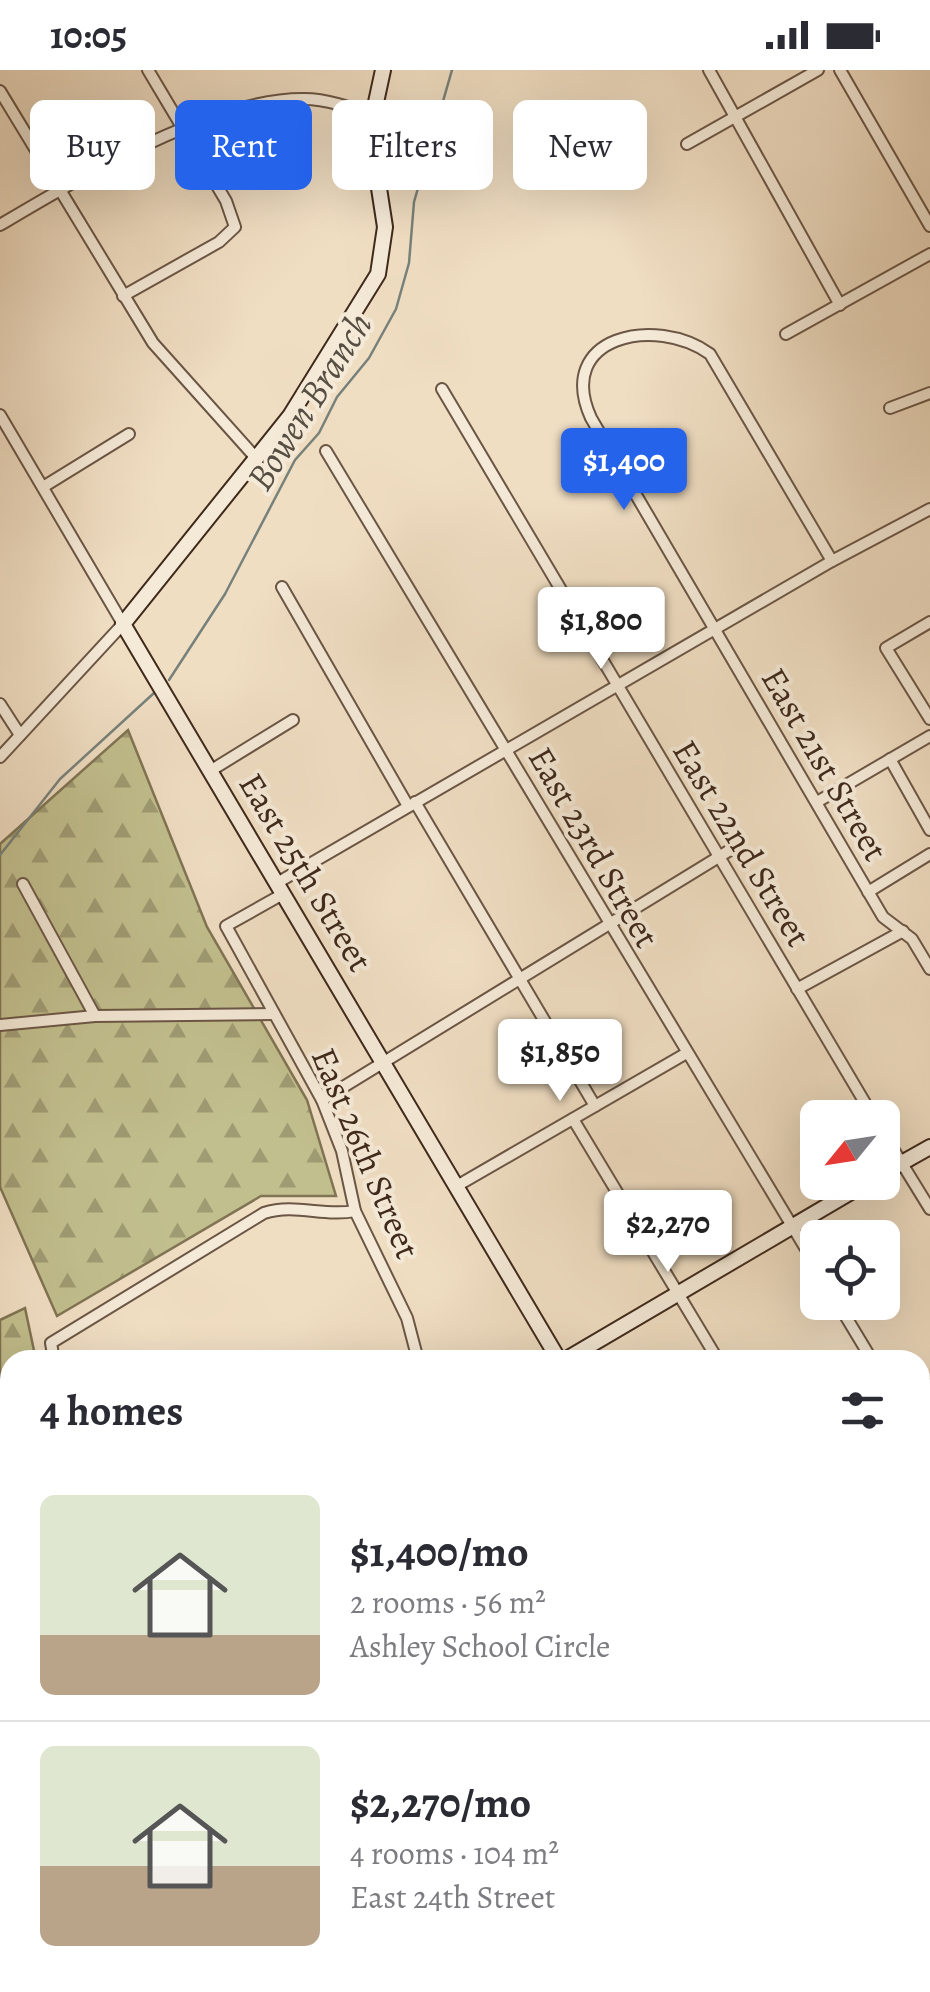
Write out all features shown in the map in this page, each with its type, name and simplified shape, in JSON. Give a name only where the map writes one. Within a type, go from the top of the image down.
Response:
[{"type":"street","points":[[148,70],[175,112]]},
{"type":"street","points":[[375,100],[383,70]]},
{"type":"street","points":[[709,70],[840,305]]},
{"type":"street","points":[[687,144],[818,70]]},
{"type":"street","points":[[840,70],[930,226]]},
{"type":"street","points":[[0,91],[30,140]]},
{"type":"street","points":[[0,225],[60,190],[123,296],[176,371],[255,457]]},
{"type":"street","points":[[123,296],[219,242],[235,227],[220,190]]},
{"type":"street","points":[[0,757],[124,624],[302,398],[378,274],[386,227],[378,190]]},
{"type":"street","points":[[786,334],[930,254]]},
{"type":"street","name":"East 21st Street","points":[[832,561],[710,354],[684,340],[659,334],[629,336],[607,344],[587,369],[583,391],[587,410],[883,917],[902,931],[930,969]]},
{"type":"street","name":"East 22nd Street","points":[[442,390],[863,1100]]},
{"type":"street","points":[[890,408],[930,393]]},
{"type":"street","name":"East 25th Street","points":[[0,415],[455,1187],[556,1350]]},
{"type":"street","points":[[42,488],[129,434]]},
{"type":"street","name":"East 23rd Street","points":[[326,451],[606,923],[800,1239]]},
{"type":"street","points":[[280,888],[412,804],[832,561],[930,509]]},
{"type":"street","points":[[282,588],[595,1106]]},
{"type":"street","points":[[930,622],[886,648],[930,719]]},
{"type":"street","points":[[0,704],[20,736]]},
{"type":"street","points":[[210,771],[293,720]]},
{"type":"street","points":[[817,802],[930,736]]},
{"type":"street","points":[[890,760],[930,830]]},
{"type":"street","points":[[322,1100],[735,847]]},
{"type":"street","points":[[868,892],[930,854]]},
{"type":"street","points":[[23,884],[95,1016]]},
{"type":"street","name":"East 26th Street","points":[[280,888],[226,926],[322,1100],[342,1151],[355,1210],[408,1318],[417,1350]]},
{"type":"street","points":[[797,989],[902,931]]},
{"type":"street","points":[[0,1025],[95,1016],[274,1014]]},
{"type":"street","points":[[455,1187],[685,1054]]},
{"type":"street","points":[[573,1120],[712,1350]]},
{"type":"street","points":[[902,1163],[930,1147]]},
{"type":"street","points":[[900,1160],[930,1208]]},
{"type":"street","points":[[580,1350],[837,1200]]},
{"type":"street","points":[[52,1350],[51,1343],[264,1213],[284,1206],[337,1214],[355,1210]]},
{"type":"street","points":[[849,1320],[866,1350]]},
{"type":"green space","points":[[128,730],[207,927],[307,1100],[336,1196],[261,1196],[57,1316],[0,1187],[0,844]]},
{"type":"green space","points":[[25,1308],[34,1350],[0,1350],[0,1320]]},
{"type":"waterway","name":"Bowen Branch","points":[[169,680],[225,594],[295,460],[319,433],[337,397],[369,358],[396,309],[409,263],[414,202],[452,70]]},
{"type":"waterway","name":"Bowen Branch","points":[[0,855],[60,779],[154,693]]}]
